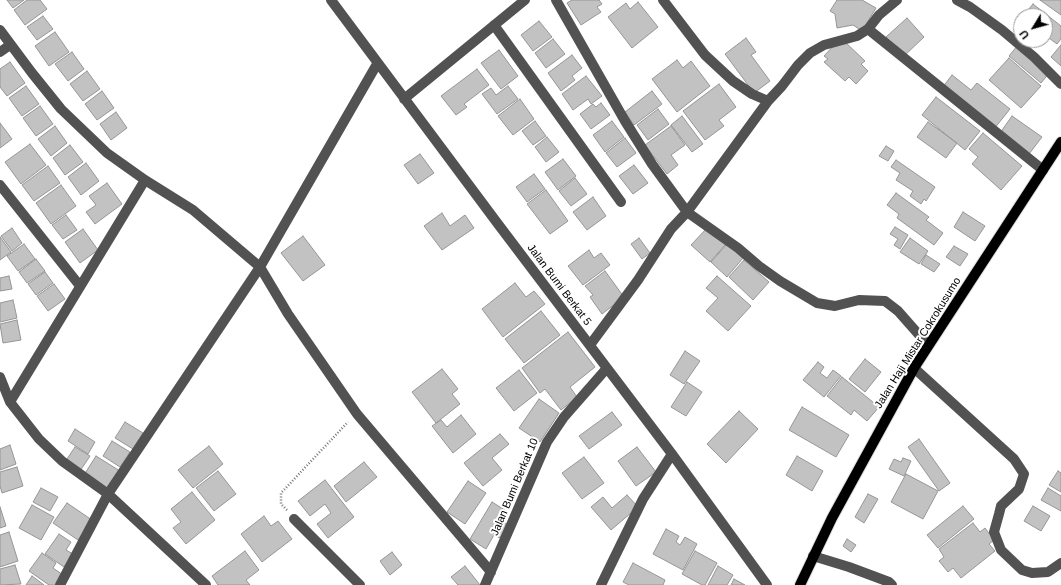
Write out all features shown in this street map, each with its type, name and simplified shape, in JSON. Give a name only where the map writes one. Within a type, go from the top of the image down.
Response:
[{"type":"main road","name":"Jalan Haji Mistar Cokrokusumo","points":[[800,585],[832,518],[914,368],[1061,142]]},
{"type":"street","name":"Jalan Bumi Berkat 5","points":[[331,0],[377,64],[672,454],[767,585]]},
{"type":"street","points":[[404,99],[525,0]]},
{"type":"street","points":[[556,0],[652,164],[687,212],[738,248],[780,281],[817,302],[835,306],[859,300],[886,301],[898,311],[928,345]]},
{"type":"street","points":[[663,0],[705,55],[733,82],[752,94],[768,101]]},
{"type":"street","points":[[590,346],[633,286],[671,229],[687,212],[768,101],[798,65],[810,53],[824,45],[857,36],[868,29],[879,15],[897,0]]},
{"type":"street","points":[[957,0],[970,7],[1002,30],[1034,57],[1061,84]]},
{"type":"street","points":[[494,25],[621,202]]},
{"type":"street","points":[[868,29],[1043,170]]},
{"type":"street","points":[[0,30],[10,45],[61,108],[107,153],[145,180],[192,210],[260,266],[288,314],[357,414],[491,572]]},
{"type":"street","points":[[0,52],[10,45]]},
{"type":"street","points":[[60,585],[108,494],[260,266],[377,64]]},
{"type":"street","points":[[10,402],[145,180]]},
{"type":"street","points":[[0,185],[80,286]]},
{"type":"street","name":"Jalan Bumi Berkat 10","points":[[485,585],[547,442],[564,417],[607,368]]},
{"type":"street","points":[[914,368],[1014,459],[1024,474],[1019,489],[1002,506],[999,514],[994,532],[1001,550],[1022,570],[1032,573],[1048,572],[1061,563]]},
{"type":"street","points":[[0,377],[10,402],[39,439],[62,461],[108,494],[206,585]]},
{"type":"street","points":[[601,585],[642,499],[672,454]]},
{"type":"street","points":[[294,520],[360,585]]},
{"type":"street","points":[[813,556],[849,566],[889,582],[892,585]]},
{"type":"path","points":[[294,520],[282,504],[281,493],[357,414]]},
{"type":"building","points":[[7,0],[24,0],[13,8]]},
{"type":"building","points":[[27,0],[40,0],[47,9],[25,25],[14,10]]},
{"type":"building","points":[[572,0],[599,0],[602,4],[597,7],[601,12],[581,25],[567,3]]},
{"type":"building","points":[[837,0],[862,0],[876,8],[862,31],[853,25],[837,28],[835,14],[830,11]]},
{"type":"building","points":[[1040,0],[1061,0],[1061,15]]},
{"type":"building","points":[[638,2],[658,27],[632,48],[608,17],[626,3],[630,9]]},
{"type":"building","points":[[1033,4],[1038,8],[1030,8]]},
{"type":"building","points":[[43,16],[53,29],[37,40],[27,27]]},
{"type":"building","points":[[907,18],[924,37],[904,56],[886,37]]},
{"type":"building","points":[[1053,20],[1061,26],[1061,39],[1057,44],[1053,41]]},
{"type":"building","points":[[539,21],[552,37],[533,51],[521,35]]},
{"type":"building","points":[[55,32],[69,52],[49,66],[35,46]]},
{"type":"building","points":[[746,38],[756,52],[751,55],[770,81],[754,93],[725,54]]},
{"type":"building","points":[[553,39],[565,54],[546,68],[535,53]]},
{"type":"building","points":[[844,41],[865,61],[861,64],[868,71],[856,84],[849,77],[845,81],[824,62],[828,59],[824,56],[837,42]]},
{"type":"building","points":[[1061,45],[1061,66],[1051,57]]},
{"type":"building","points":[[1016,48],[1022,48],[1050,72],[1041,83],[1009,56]]},
{"type":"building","points":[[499,50],[518,76],[501,89],[481,63]]},
{"type":"building","points":[[72,52],[84,69],[68,81],[55,64]]},
{"type":"building","points":[[572,55],[582,68],[572,76],[575,80],[561,91],[548,73]]},
{"type":"building","points":[[1009,58],[1041,86],[1021,108],[989,80]]},
{"type":"building","points":[[677,60],[683,68],[691,61],[710,86],[677,112],[652,79]]},
{"type":"building","points":[[10,62],[25,83],[7,96],[0,87],[0,69]]},
{"type":"building","points":[[477,69],[489,85],[464,104],[467,107],[456,115],[441,96]]},
{"type":"building","points":[[87,71],[100,89],[83,101],[70,84]]},
{"type":"building","points":[[952,75],[971,90],[977,83],[1010,109],[994,129],[942,88]]},
{"type":"building","points":[[586,76],[602,96],[591,104],[588,99],[573,110],[562,94]]},
{"type":"building","points":[[719,84],[736,107],[719,120],[724,126],[705,140],[683,111]]},
{"type":"building","points":[[26,86],[39,104],[22,116],[9,98]]},
{"type":"building","points":[[508,86],[518,99],[497,114],[482,94],[491,88],[496,95]]},
{"type":"building","points":[[102,91],[114,108],[97,120],[85,104]]},
{"type":"building","points":[[652,91],[662,104],[634,125],[625,112]]},
{"type":"building","points":[[936,97],[980,131],[965,150],[922,115]]},
{"type":"building","points":[[520,99],[534,119],[513,135],[498,116]]},
{"type":"building","points":[[601,103],[610,115],[591,129],[580,114],[593,104],[596,107]]},
{"type":"building","points":[[40,106],[53,124],[36,136],[23,118]]},
{"type":"building","points":[[658,109],[669,124],[648,140],[637,125]]},
{"type":"building","points":[[116,112],[127,128],[111,140],[100,124]]},
{"type":"building","points":[[682,116],[703,144],[692,152],[671,125]]},
{"type":"building","points":[[1012,116],[1042,137],[1029,154],[1000,133]]},
{"type":"building","points":[[535,121],[546,136],[533,145],[522,131]]},
{"type":"building","points":[[612,121],[624,137],[605,152],[593,135]]},
{"type":"building","points":[[928,122],[957,143],[946,158],[917,137]]},
{"type":"building","points":[[0,123],[12,139],[0,148]]},
{"type":"building","points":[[55,126],[67,143],[51,156],[38,139]]},
{"type":"building","points":[[671,126],[685,145],[671,155],[678,165],[667,174],[645,145]]},
{"type":"building","points":[[983,133],[1022,166],[1001,190],[972,164],[978,157],[969,149]]},
{"type":"building","points":[[547,137],[559,152],[546,162],[535,147]]},
{"type":"building","points":[[625,138],[636,153],[617,167],[606,153]]},
{"type":"building","points":[[30,144],[46,165],[21,184],[5,162]]},
{"type":"building","points":[[70,145],[83,162],[65,175],[53,158]]},
{"type":"building","points":[[886,146],[894,151],[888,161],[879,156]]},
{"type":"building","points":[[420,154],[434,173],[418,184],[404,165]]},
{"type":"building","points":[[563,159],[576,176],[558,190],[545,172]]},
{"type":"building","points":[[896,160],[935,187],[926,201],[924,199],[921,204],[910,196],[913,191],[896,180],[900,173],[891,167]]},
{"type":"building","points":[[86,163],[99,181],[81,195],[68,177]]},
{"type":"building","points":[[634,165],[648,183],[633,194],[619,176]]},
{"type":"building","points":[[48,166],[60,183],[34,201],[22,185]]},
{"type":"building","points":[[534,174],[545,189],[527,202],[516,187]]},
{"type":"building","points":[[575,178],[587,194],[571,206],[559,191]]},
{"type":"building","points":[[107,183],[122,204],[95,224],[86,212],[96,205],[89,196]]},
{"type":"building","points":[[61,185],[76,206],[51,224],[36,203]]},
{"type":"building","points":[[546,190],[568,221],[550,234],[527,204]]},
{"type":"building","points":[[896,193],[929,217],[926,220],[943,233],[934,245],[897,218],[899,214],[887,205]]},
{"type":"building","points":[[593,197],[606,216],[587,230],[573,212]]},
{"type":"building","points":[[963,212],[985,226],[975,241],[954,227]]},
{"type":"building","points":[[442,213],[450,226],[465,215],[474,228],[442,250],[424,226]]},
{"type":"building","points":[[66,215],[77,230],[63,239],[52,225]]},
{"type":"building","points":[[895,227],[908,235],[900,249],[894,245],[898,239],[890,234]]},
{"type":"building","points":[[12,228],[22,243],[12,251],[1,236]]},
{"type":"building","points":[[707,228],[726,244],[710,262],[691,245]]},
{"type":"building","points":[[83,229],[98,250],[80,263],[65,242]]},
{"type":"building","points":[[303,236],[325,265],[303,281],[281,253]]},
{"type":"building","points":[[0,237],[11,252],[0,260]]},
{"type":"building","points":[[639,238],[650,253],[642,259],[631,244]]},
{"type":"building","points":[[910,238],[928,251],[919,264],[900,252]]},
{"type":"building","points":[[24,244],[35,259],[18,271],[7,256]]},
{"type":"building","points":[[727,244],[743,258],[727,277],[711,262]]},
{"type":"building","points":[[954,246],[968,254],[960,266],[946,257]]},
{"type":"building","points":[[589,250],[594,258],[601,253],[610,265],[583,285],[568,266]]},
{"type":"building","points":[[926,255],[940,264],[934,272],[921,264]]},
{"type":"building","points":[[36,259],[45,271],[27,283],[19,272]]},
{"type":"building","points":[[744,260],[769,282],[753,300],[729,277]]},
{"type":"building","points":[[605,271],[624,297],[602,314],[590,297],[593,295],[585,286]]},
{"type":"building","points":[[45,272],[53,283],[36,295],[28,284]]},
{"type":"building","points":[[9,276],[12,289],[0,291],[0,278]]},
{"type":"building","points":[[717,276],[751,306],[728,331],[706,311],[718,298],[706,288]]},
{"type":"building","points":[[515,283],[526,297],[534,291],[545,304],[503,337],[482,309]]},
{"type":"building","points":[[54,284],[65,299],[48,311],[37,296]]},
{"type":"building","points":[[13,300],[17,318],[0,322],[0,303]]},
{"type":"building","points":[[541,311],[560,335],[524,363],[505,339]]},
{"type":"building","points":[[17,320],[21,340],[3,343],[0,324]]},
{"type":"building","points":[[568,332],[595,367],[570,387],[577,397],[561,410],[545,389],[540,393],[522,368]]},
{"type":"building","points":[[685,351],[700,361],[684,384],[670,375]]},
{"type":"building","points":[[865,359],[881,372],[865,392],[849,379]]},
{"type":"building","points":[[818,362],[824,367],[820,373],[827,378],[833,370],[841,376],[824,397],[803,380]]},
{"type":"building","points":[[442,369],[458,389],[452,394],[460,404],[436,423],[412,392]]},
{"type":"building","points":[[519,370],[537,393],[514,411],[496,388]]},
{"type":"building","points":[[842,377],[879,407],[867,421],[854,410],[851,415],[827,396]]},
{"type":"building","points":[[687,382],[702,392],[686,416],[671,407]]},
{"type":"building","points":[[539,399],[559,413],[540,442],[519,428]]},
{"type":"building","points":[[802,407],[849,435],[836,457],[789,430]]},
{"type":"building","points":[[739,411],[758,429],[726,463],[707,444]]},
{"type":"building","points":[[612,412],[622,425],[589,449],[579,436]]},
{"type":"building","points":[[461,415],[476,434],[453,453],[432,426],[441,420],[447,427]]},
{"type":"building","points":[[125,422],[143,433],[133,449],[115,438]]},
{"type":"building","points":[[75,429],[95,442],[88,454],[68,441]]},
{"type":"building","points":[[500,434],[509,444],[492,458],[502,470],[483,486],[464,463]]},
{"type":"building","points":[[919,439],[950,483],[939,491],[908,447]]},
{"type":"building","points":[[112,441],[130,452],[120,467],[103,456]]},
{"type":"building","points":[[10,445],[16,464],[0,470],[0,449]]},
{"type":"building","points":[[209,446],[223,464],[193,488],[178,470]]},
{"type":"building","points":[[75,447],[90,456],[80,471],[65,462]]},
{"type":"building","points":[[637,447],[656,472],[636,486],[618,461]]},
{"type":"building","points":[[96,456],[120,471],[108,491],[84,475]]},
{"type":"building","points":[[797,456],[823,471],[812,491],[786,475]]},
{"type":"building","points":[[584,457],[604,483],[582,499],[562,473]]},
{"type":"building","points":[[903,458],[911,461],[904,476],[889,469],[894,459],[901,462]]},
{"type":"building","points":[[364,462],[377,477],[346,502],[334,486]]},
{"type":"building","points":[[17,467],[23,486],[2,493],[0,486],[0,472]]},
{"type":"building","points":[[218,471],[236,494],[214,511],[196,488]]},
{"type":"building","points":[[1058,471],[1061,473],[1061,492],[1049,485]]},
{"type":"building","points":[[906,474],[938,491],[923,519],[891,502]]},
{"type":"building","points":[[325,480],[354,517],[328,538],[317,524],[331,513],[325,504],[310,516],[298,501]]},
{"type":"building","points":[[468,481],[486,493],[465,524],[447,512]]},
{"type":"building","points":[[41,488],[58,497],[50,511],[33,502]]},
{"type":"building","points":[[1048,488],[1061,496],[1061,511],[1041,500]]},
{"type":"building","points":[[192,492],[215,520],[186,544],[173,528],[181,522],[171,509]]},
{"type":"building","points":[[868,494],[878,499],[864,523],[855,517]]},
{"type":"building","points":[[627,495],[638,507],[611,530],[591,507],[603,497],[612,508]]},
{"type":"building","points":[[492,502],[508,512],[502,522],[508,525],[500,538],[494,535],[486,549],[470,539]]},
{"type":"building","points":[[67,503],[92,520],[78,540],[53,523]]},
{"type":"building","points":[[32,505],[54,517],[41,540],[19,528]]},
{"type":"building","points":[[963,506],[974,519],[938,548],[927,535]]},
{"type":"building","points":[[1033,506],[1050,516],[1041,531],[1024,521]]},
{"type":"building","points":[[0,507],[6,526],[0,528]]},
{"type":"building","points":[[264,516],[271,526],[278,521],[292,539],[262,562],[241,534]]},
{"type":"building","points":[[973,523],[980,532],[985,528],[994,540],[989,544],[995,551],[961,578],[953,568],[948,572],[939,561],[944,557],[939,549]]},
{"type":"building","points":[[666,529],[679,536],[676,542],[680,545],[685,537],[697,544],[683,570],[653,554]]},
{"type":"building","points":[[9,532],[18,561],[0,567],[0,535]]},
{"type":"building","points":[[59,534],[71,542],[66,550],[73,554],[64,567],[45,554]]},
{"type":"building","points":[[847,539],[856,545],[851,552],[843,546]]},
{"type":"building","points":[[245,551],[259,570],[246,580],[250,585],[218,585],[212,576]]},
{"type":"building","points":[[695,551],[717,563],[705,585],[702,585],[682,574]]},
{"type":"building","points":[[392,552],[402,565],[390,575],[380,561]]},
{"type":"building","points":[[42,553],[56,563],[53,568],[63,575],[56,585],[49,585],[29,571]]},
{"type":"building","points":[[633,563],[665,580],[663,585],[629,585],[623,582]]},
{"type":"building","points":[[15,565],[21,584],[0,585],[0,569]]},
{"type":"building","points":[[465,566],[480,585],[458,585],[451,577]]},
{"type":"building","points":[[718,566],[733,575],[727,585],[708,585]]},
{"type":"building","points":[[32,576],[44,585],[26,585]]},
{"type":"building","points":[[734,579],[745,585],[731,585]]}]
